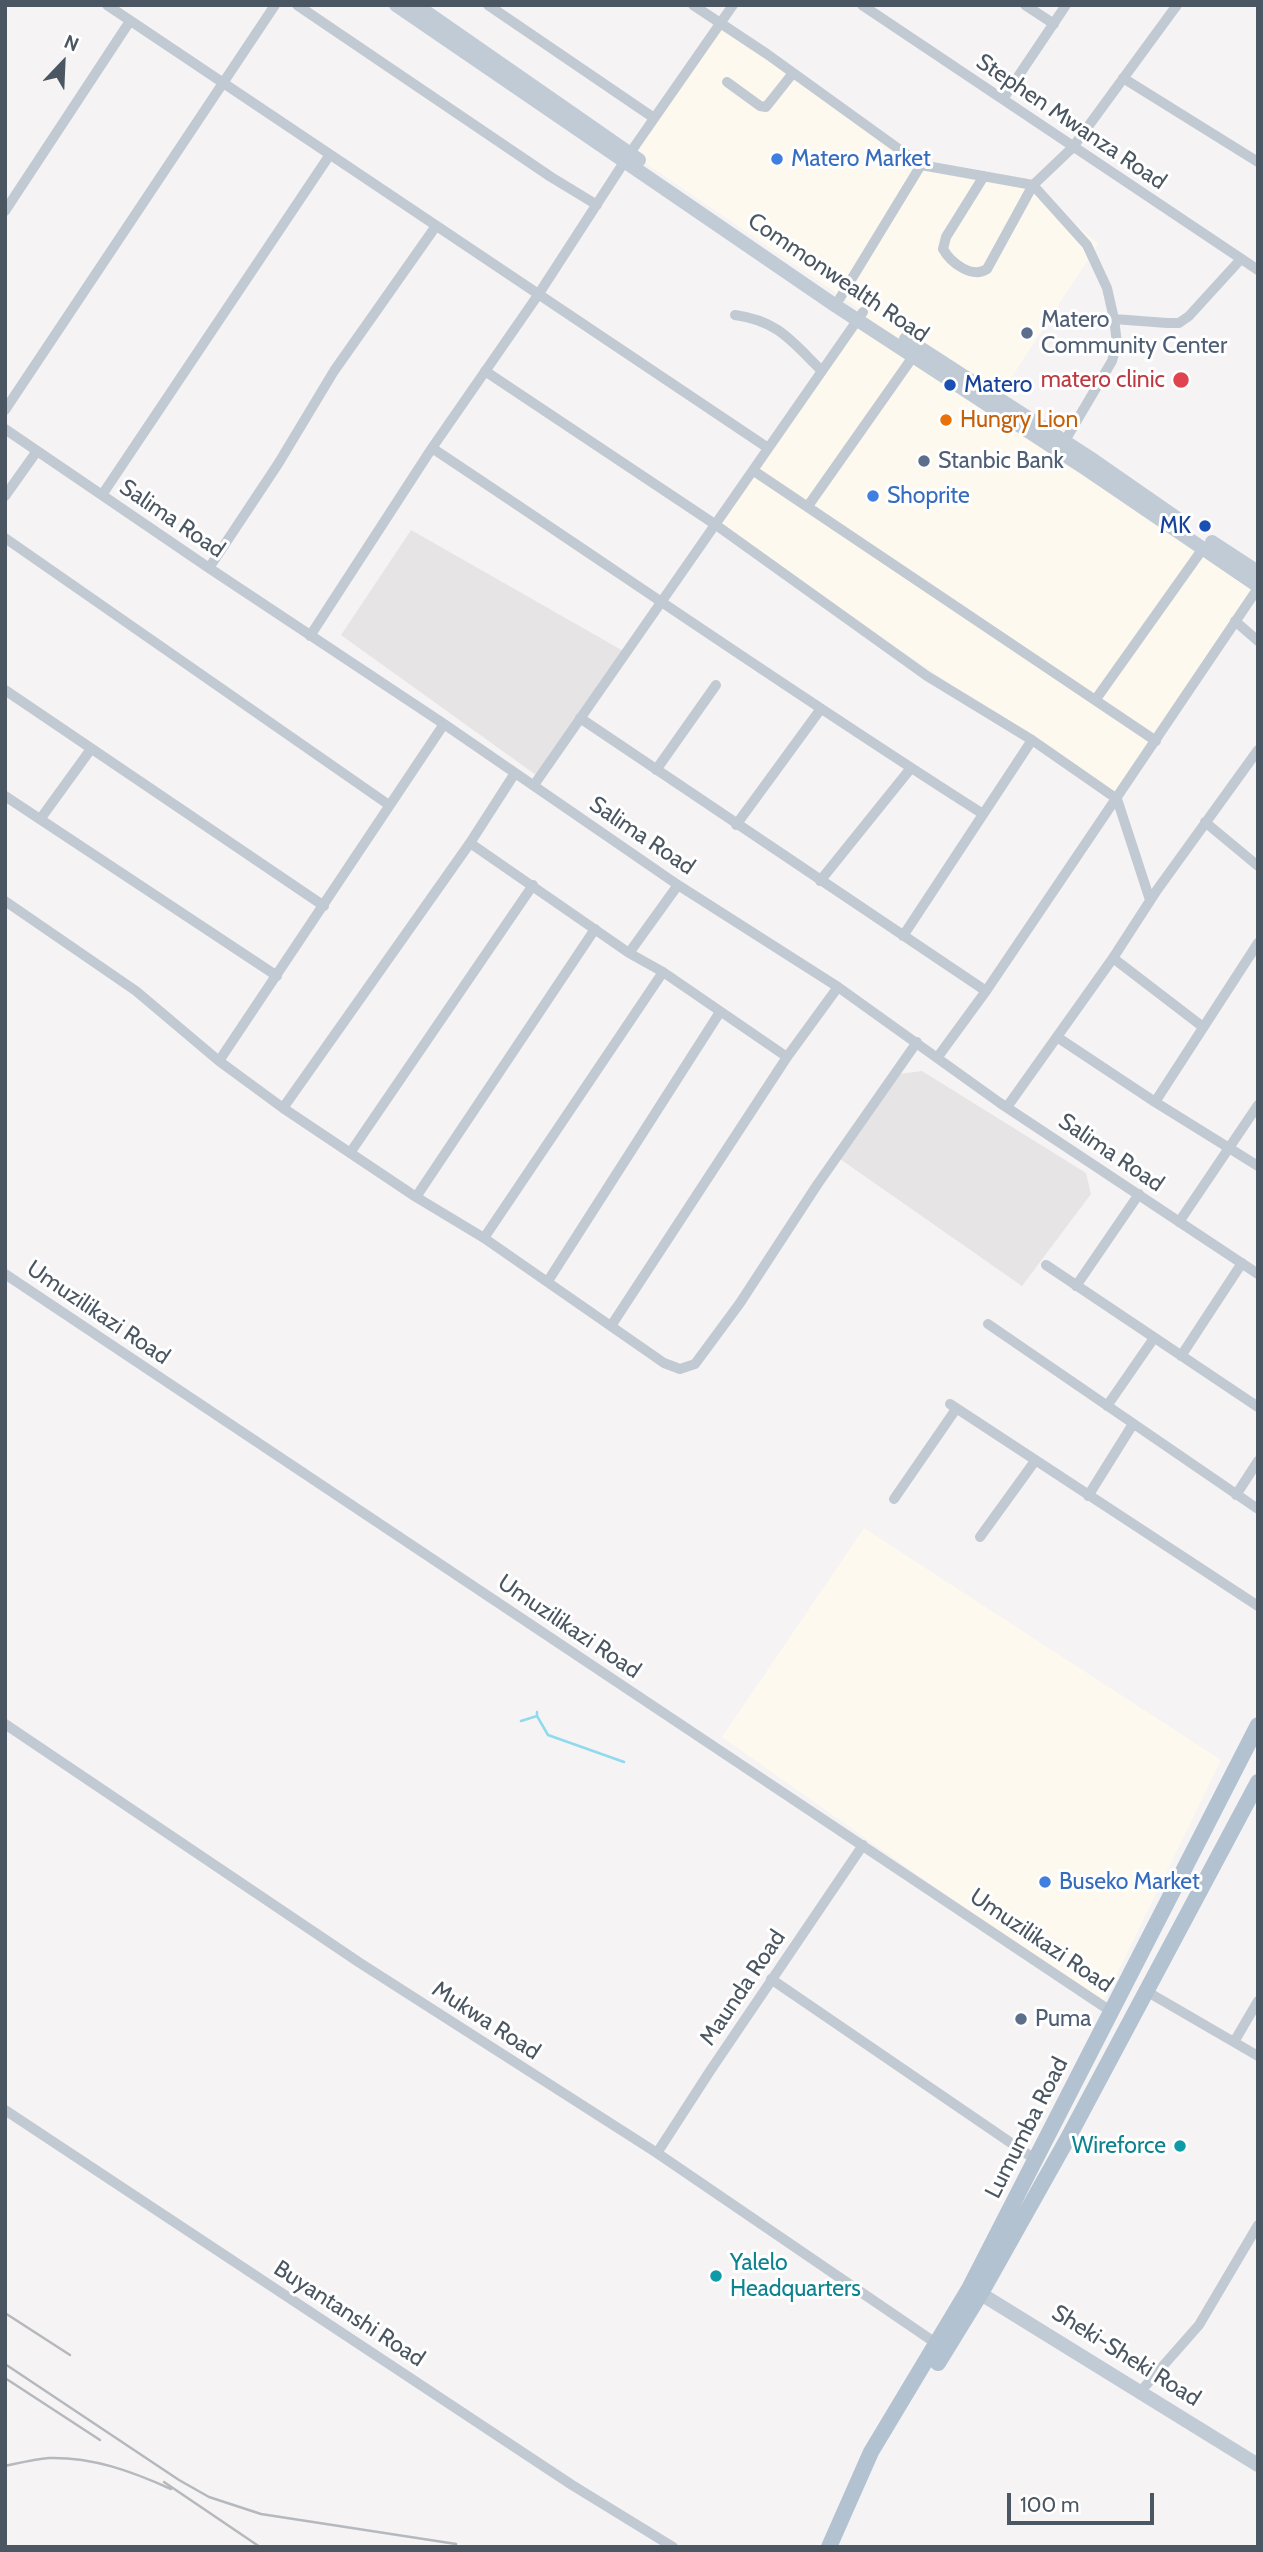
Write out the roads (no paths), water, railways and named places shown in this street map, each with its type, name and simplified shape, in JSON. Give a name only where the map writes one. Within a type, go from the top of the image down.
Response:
[{"type":"main road","name":"Commonwealth Road","points":[[396,5],[841,298],[860,316]]},
{"type":"main road","name":"Commonwealth Road","points":[[416,5],[627,157],[860,316],[1258,572]]},
{"type":"main road","name":"Commonwealth Road","points":[[1062,447],[1258,587]]},
{"type":"main road","name":"Lumumba Road","points":[[976,2290],[1037,2160],[1189,1856],[1258,1725]]},
{"type":"main road","name":"Lumumba Road","points":[[839,2547],[863,2492],[893,2435],[942,2347],[1063,2148],[1258,1782]]},
{"type":"main road","name":"Sheki-Sheki Road","points":[[976,2290],[1258,2465]]},
{"type":"main road","name":"Lumumba Road","points":[[829,2547],[871,2452],[942,2347]]},
{"type":"street","points":[[107,5],[768,449]]},
{"type":"street","points":[[5,410],[275,5]]},
{"type":"street","points":[[297,5],[551,177],[597,205]]},
{"type":"street","points":[[488,5],[654,118]]},
{"type":"street","points":[[693,5],[793,73],[921,166],[1033,185],[1087,244],[1107,288],[1117,343],[1112,361],[1062,447]]},
{"type":"street","points":[[310,636],[627,157],[733,5]]},
{"type":"street","name":"Stephen Mwanza Road","points":[[863,5],[1258,270]]},
{"type":"street","points":[[1025,5],[1054,24]]},
{"type":"street","points":[[1003,99],[1066,5]]},
{"type":"street","points":[[984,176],[943,249],[947,256],[971,273],[987,270],[1033,185],[1073,147],[1177,5]]},
{"type":"street","points":[[5,211],[130,21]]},
{"type":"street","points":[[727,82],[760,106],[766,107],[793,73]]},
{"type":"street","points":[[1123,78],[1258,162]]},
{"type":"street","points":[[102,495],[329,156]]},
{"type":"street","points":[[841,298],[921,166]]},
{"type":"street","points":[[209,568],[278,464],[334,371],[436,226]]},
{"type":"street","points":[[1114,319],[1179,323],[1189,316],[1241,259]]},
{"type":"street","points":[[735,315],[768,323],[802,349],[822,371]]},
{"type":"street","points":[[534,785],[860,316]]},
{"type":"street","points":[[808,506],[916,352]]},
{"type":"street","points":[[485,371],[716,525],[927,676],[1032,740],[1117,799],[1150,900]]},
{"type":"street","name":"Salima Road","points":[[5,429],[678,885],[838,987],[1007,1107],[1258,1274]]},
{"type":"street","points":[[432,448],[663,601],[820,710],[983,814]]},
{"type":"street","points":[[5,496],[37,450]]},
{"type":"street","points":[[754,471],[1156,741]]},
{"type":"street","points":[[5,538],[389,805]]},
{"type":"street","points":[[1096,699],[1204,547]]},
{"type":"street","points":[[937,1058],[1117,799],[1258,587]]},
{"type":"street","points":[[1235,621],[1258,641]]},
{"type":"street","points":[[656,770],[716,685]]},
{"type":"street","points":[[5,690],[324,906]]},
{"type":"street","points":[[736,825],[820,710]]},
{"type":"street","points":[[580,718],[986,991]]},
{"type":"street","points":[[219,1061],[444,724]]},
{"type":"street","points":[[903,936],[1032,740]]},
{"type":"street","points":[[41,818],[91,749]]},
{"type":"street","points":[[1007,1107],[1258,750]]},
{"type":"street","points":[[820,881],[911,768]]},
{"type":"street","points":[[283,1108],[470,843],[515,773]]},
{"type":"street","points":[[5,796],[277,976]]},
{"type":"street","points":[[1205,822],[1258,866]]},
{"type":"street","points":[[470,843],[629,953],[663,972],[787,1057]]},
{"type":"street","points":[[350,1153],[533,885]]},
{"type":"street","points":[[629,953],[678,885]]},
{"type":"street","points":[[5,901],[136,991],[219,1061],[283,1108],[416,1197],[484,1238],[664,1363],[680,1369],[695,1364],[740,1303],[817,1185],[916,1042]]},
{"type":"street","points":[[416,1197],[595,929]]},
{"type":"street","points":[[1155,1102],[1258,943]]},
{"type":"street","points":[[1113,958],[1203,1027]]},
{"type":"street","points":[[484,1238],[663,972]]},
{"type":"street","points":[[611,1326],[787,1057],[838,987]]},
{"type":"street","points":[[548,1281],[720,1012]]},
{"type":"street","points":[[1057,1037],[1258,1166]]},
{"type":"street","points":[[1179,1222],[1258,1105]]},
{"type":"street","points":[[1076,1286],[1139,1194]]},
{"type":"street","points":[[1181,1356],[1242,1263]]},
{"type":"street","points":[[1046,1265],[1258,1407]]},
{"type":"street","name":"Umuzilikazi Road","points":[[5,1274],[1112,2012]]},
{"type":"street","points":[[988,1324],[1258,1509]]},
{"type":"street","points":[[1107,1406],[1154,1338]]},
{"type":"street","points":[[894,1499],[953,1406],[1258,1606]]},
{"type":"street","points":[[1088,1496],[1133,1424]]},
{"type":"street","points":[[980,1537],[1035,1461]]},
{"type":"street","points":[[1236,1495],[1258,1461]]},
{"type":"street","name":"Mukwa Road","points":[[5,1724],[360,1963],[657,2154],[942,2347]]},
{"type":"street","name":"Maunda Road","points":[[657,2154],[771,1979],[863,1845]]},
{"type":"street","points":[[771,1979],[1037,2160]]},
{"type":"street","points":[[1146,1991],[1258,2056]]},
{"type":"street","points":[[1234,2042],[1258,2001]]},
{"type":"street","name":"Buyantanshi Road","points":[[5,2110],[572,2485],[673,2547]]},
{"type":"street","points":[[1140,2392],[1199,2325],[1258,2225]]},
{"type":"waterway","points":[[537,1712],[548,1735],[624,1762]]},
{"type":"waterway","points":[[521,1721],[537,1716]]},
{"type":"railway","points":[[5,2313],[70,2355]]},
{"type":"railway","points":[[5,2364],[179,2480],[209,2497],[261,2514],[456,2544]]},
{"type":"railway","points":[[5,2378],[100,2440]]},
{"type":"railway","points":[[5,2466],[49,2458],[81,2460],[126,2471],[171,2489]]},
{"type":"railway","points":[[164,2482],[260,2547]]},
{"type":"place","name":"Matero Market","points":[[777,159]]},
{"type":"place","name":"Matero Community Center","points":[[1027,333]]},
{"type":"place","name":"matero clinic","points":[[1181,380]]},
{"type":"place","name":"Matero","points":[[950,385]]},
{"type":"place","name":"Hungry Lion","points":[[946,420]]},
{"type":"place","name":"Stanbic Bank","points":[[924,461]]},
{"type":"place","name":"Shoprite","points":[[873,496]]},
{"type":"place","name":"MK","points":[[1205,526]]},
{"type":"place","name":"Buseko Market","points":[[1045,1882]]},
{"type":"place","name":"Puma","points":[[1021,2019]]},
{"type":"place","name":"Wireforce","points":[[1180,2146]]},
{"type":"place","name":"Yalelo Headquarters","points":[[716,2276]]}]
